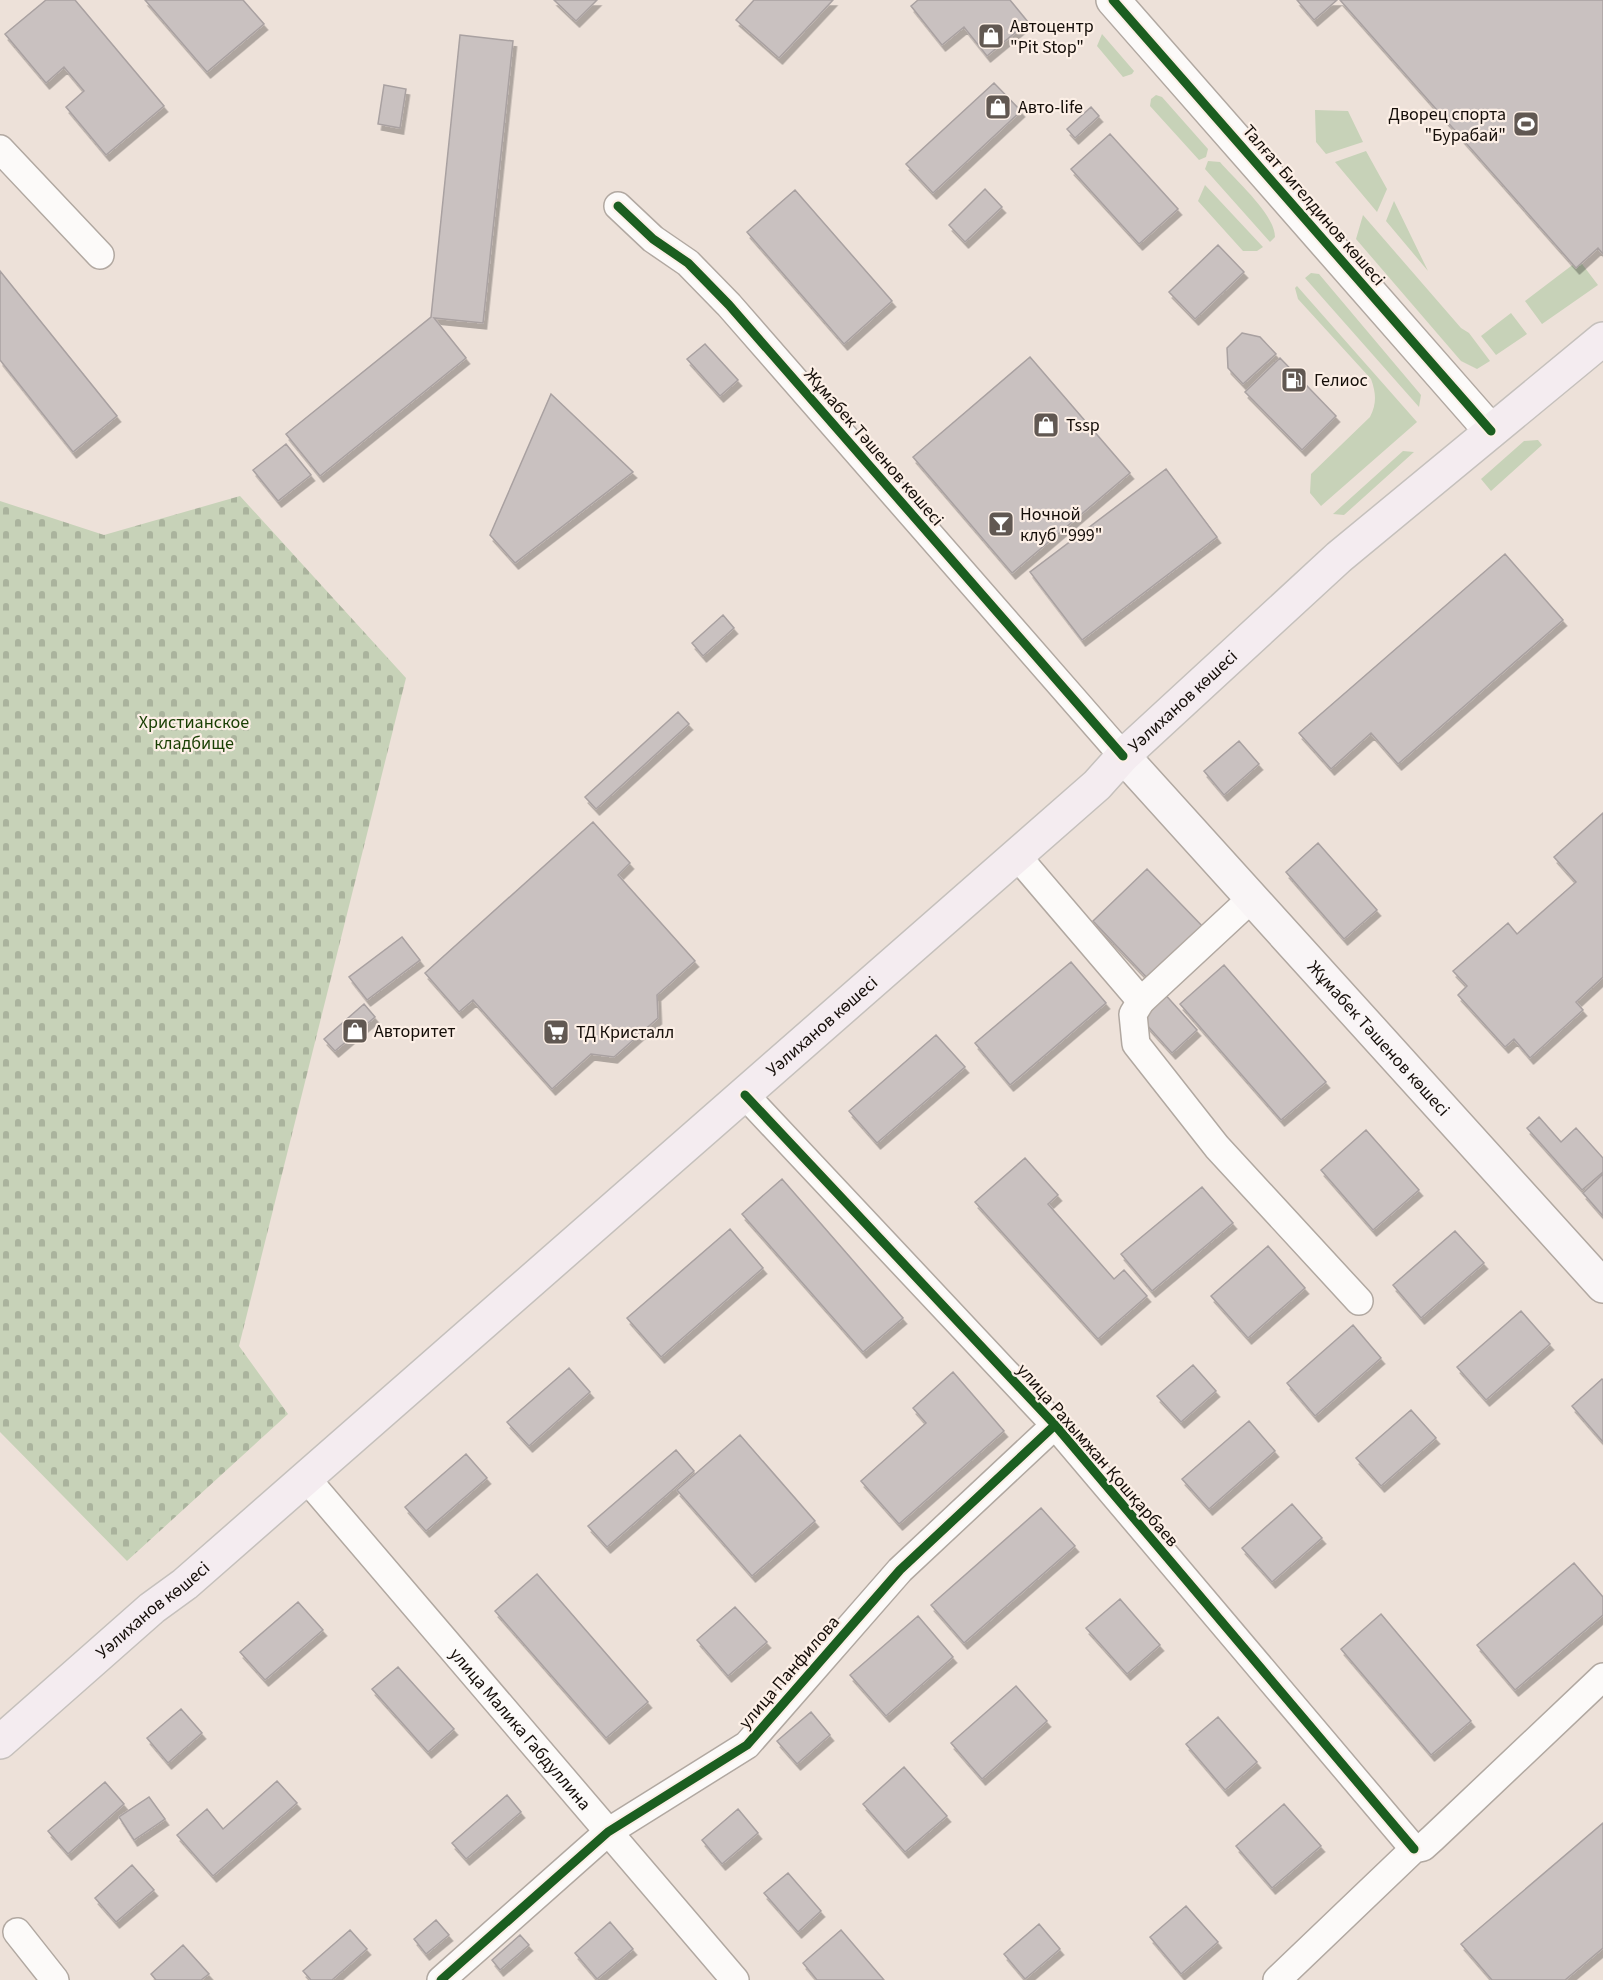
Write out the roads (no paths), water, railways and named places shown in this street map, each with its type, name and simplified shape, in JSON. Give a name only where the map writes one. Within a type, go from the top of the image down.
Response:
[{"type":"highway","name":"Уәлиханов көшесі","points":[[0,1742],[152,1608],[185,1584],[1017,856],[1097,785],[1123,756],[1339,557],[1603,339]]},
{"type":"highway","points":[[152,1608],[178,1574],[1092,774],[1123,756]]},
{"type":"main road","name":"Жұмабек Тәшенов көшесі","points":[[1123,756],[1603,1286]]},
{"type":"street","name":"Талғат Бигелдинов көшесі","points":[[1113,0],[1491,431]]},
{"type":"street","points":[[0,149],[99,255]]},
{"type":"street","name":"Жұмабек Тәшенов көшесі","points":[[618,206],[653,239],[688,263],[729,305],[1123,756]]},
{"type":"street","points":[[1017,856],[1141,1001]]},
{"type":"street","points":[[1252,898],[1141,1001],[1133,1014],[1136,1044],[1217,1147],[1359,1301]]},
{"type":"street","name":"улица Рахымжан Қошқарбаев","points":[[745,1095],[1054,1425],[1414,1849]]},
{"type":"street","name":"улица Панфилова","points":[[441,1980],[608,1832],[747,1745],[900,1570],[1054,1425]]},
{"type":"street","name":"улица Малика Габдуллина","points":[[306,1478],[735,1980]]},
{"type":"street","points":[[1277,1980],[1414,1849],[1423,1847],[1433,1838],[1603,1677]]},
{"type":"street","points":[[16,1932],[55,1980]]},
{"type":"place","name":"Автоцентр \"Pit Stop\"","points":[[991,36]]},
{"type":"place","name":"Авто-life","points":[[998,107]]},
{"type":"place","name":"Дворец спорта \"Бурабай\"","points":[[1526,124]]},
{"type":"place","name":"Гелиос","points":[[1294,380]]},
{"type":"place","name":"Tssp","points":[[1046,425]]},
{"type":"place","name":"Ночной клуб \"999\"","points":[[1001,524]]},
{"type":"place","name":"Авторитет","points":[[355,1031]]},
{"type":"place","name":"ТД Кристалл","points":[[556,1032]]},
{"type":"park label","name":"Христианское кладбище","points":[[194,732]]}]
